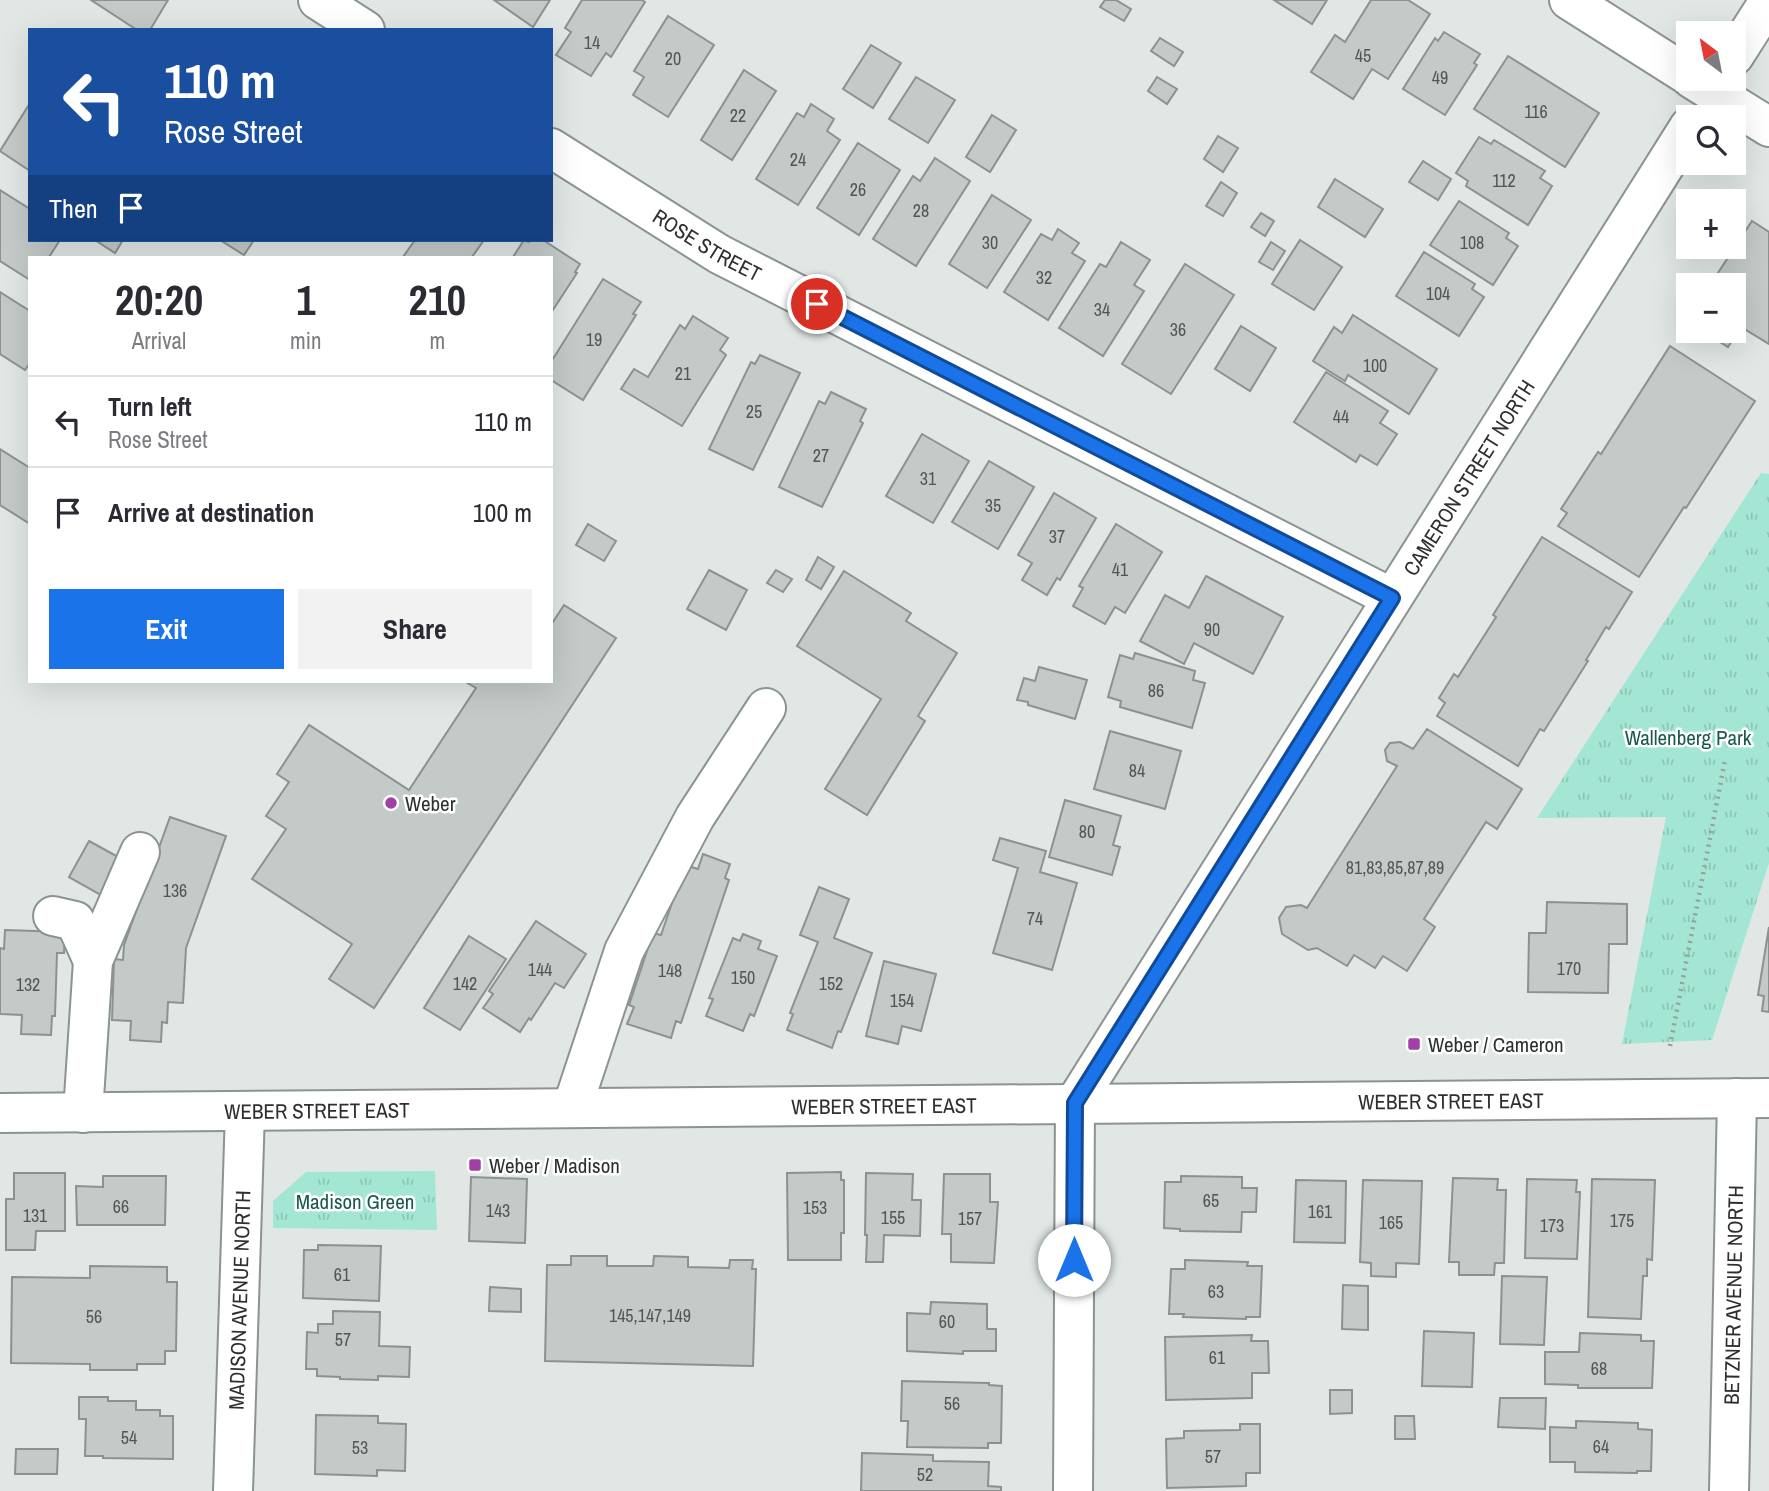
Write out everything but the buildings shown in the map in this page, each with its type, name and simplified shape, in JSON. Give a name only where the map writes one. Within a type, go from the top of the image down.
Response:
[{"type":"street","points":[[318,0],[362,28]]},
{"type":"street","points":[[1569,0],[1676,71]]},
{"type":"street","points":[[1746,37],[1769,1]]},
{"type":"street","points":[[1707,91],[1769,127]]},
{"type":"street","name":"CAMERON STREET NORTH","points":[[1075,1103],[1676,148]]},
{"type":"street","name":"ROSE STREET","points":[[553,149],[719,254],[1392,598]]},
{"type":"street","points":[[572,1108],[624,951],[695,817],[766,708]]},
{"type":"street","points":[[83,1112],[93,961],[140,852]]},
{"type":"street","points":[[53,916],[75,921],[93,961]]},
{"type":"street","name":"WEBER STREET EAST","points":[[0,1113],[1753,1098]]},
{"type":"street","name":"BETZNER AVENUE NORTH","points":[[1728,1491],[1753,1098]]},
{"type":"street","points":[[1073,1491],[1075,1103]]},
{"type":"street","name":"MADISON AVENUE NORTH","points":[[233,1491],[245,1111]]},
{"type":"path","points":[[1670,1045],[1725,760]]},
{"type":"green space","name":"Wallenberg Park","points":[[1761,473],[1769,474],[1769,863],[1712,1040],[1622,1044],[1666,817],[1537,818]]},
{"type":"green space","name":"Madison Green","points":[[435,1171],[437,1230],[273,1228],[273,1201],[306,1172]]},
{"type":"place","name":"Weber","points":[[391,803]]},
{"type":"place","name":"Weber / Cameron","points":[[1414,1044]]},
{"type":"place","name":"Weber / Madison","points":[[475,1165]]},
{"type":"route","points":[[817,304],[1392,598],[1075,1103],[1074,1260]]}]
